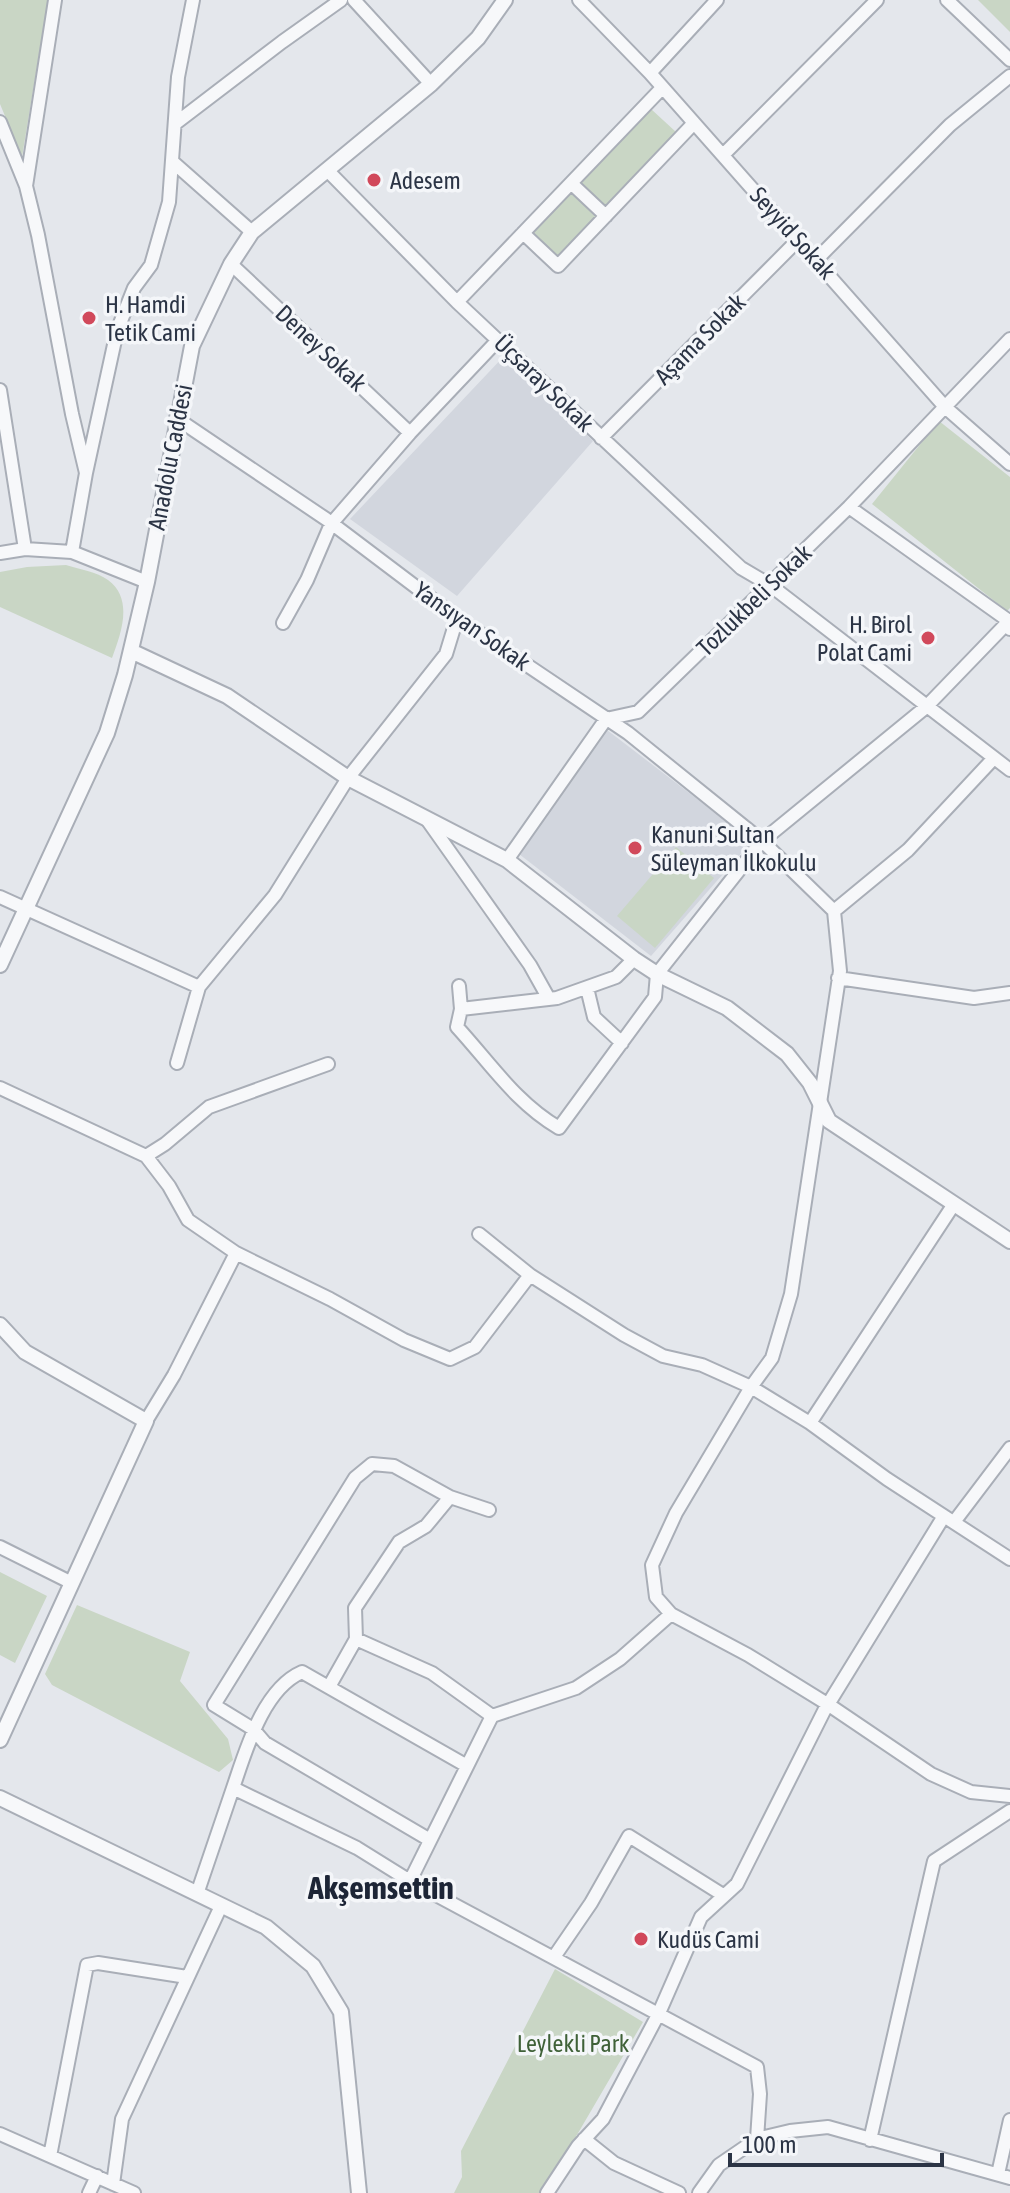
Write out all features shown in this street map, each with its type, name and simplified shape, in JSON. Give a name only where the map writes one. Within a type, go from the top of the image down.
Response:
[{"type":"street","points":[[26,186],[55,0]]},
{"type":"street","points":[[72,552],[117,331],[134,288],[151,265],[169,202],[178,77],[193,0]]},
{"type":"street","points":[[176,123],[341,0]]},
{"type":"street","points":[[354,0],[431,84]]},
{"type":"street","name":"Anadolu Caddesi","points":[[0,965],[107,733],[147,582],[192,346],[231,264],[252,232],[431,84],[478,38],[505,0]]},
{"type":"street","name":"Seyyid Sokak","points":[[579,0],[650,73],[945,407],[1010,464]]},
{"type":"street","points":[[650,73],[717,0]]},
{"type":"street","points":[[723,155],[877,0]]},
{"type":"street","points":[[954,2],[1010,60]]},
{"type":"street","points":[[817,259],[950,125],[1010,76]]},
{"type":"street","points":[[457,302],[662,88]]},
{"type":"street","points":[[0,122],[26,186],[86,473]]},
{"type":"street","points":[[523,233],[558,266],[694,123]]},
{"type":"street","points":[[174,163],[252,232]]},
{"type":"street","name":"Üçsaray Sokak","points":[[327,170],[457,302],[741,568],[770,585],[1010,770]]},
{"type":"street","points":[[571,183],[606,216]]},
{"type":"street","name":"Aşama Sokak","points":[[601,438],[799,239]]},
{"type":"street","name":"Deney Sokak","points":[[231,264],[410,433]]},
{"type":"street","name":"Tozlukbeli Sokak","points":[[606,719],[638,712],[849,507],[1010,339]]},
{"type":"street","points":[[283,623],[307,580],[331,524],[410,433],[498,340]]},
{"type":"street","points":[[0,390],[25,549]]},
{"type":"street","name":"Yansıyan Sokak","points":[[176,418],[331,524],[457,618],[628,733],[762,841],[834,911]]},
{"type":"street","points":[[849,507],[1010,621]]},
{"type":"street","points":[[0,553],[25,549],[72,552],[147,582]]},
{"type":"street","points":[[177,1063],[199,987],[275,895],[348,778],[446,654],[457,618]]},
{"type":"street","points":[[1010,621],[1010,630]]},
{"type":"street","points":[[459,986],[461,1009],[457,1027],[498,1077],[540,1117],[559,1128],[655,997],[657,974],[762,841],[926,707],[1010,621]]},
{"type":"street","points":[[131,651],[227,696],[348,778],[507,860],[634,959],[657,974],[727,1008],[787,1054],[810,1083],[829,1121],[1010,1241]]},
{"type":"street","points":[[507,860],[606,719]]},
{"type":"street","points":[[994,758],[908,850],[834,911],[838,978],[791,1294],[772,1358],[751,1387],[676,1513],[652,1565],[656,1597],[671,1614],[748,1655],[931,1774],[971,1792],[1010,1796]]},
{"type":"street","points":[[428,821],[530,965],[549,999]]},
{"type":"street","points":[[0,897],[199,987]]},
{"type":"street","points":[[461,1009],[549,999],[616,977],[634,959]]},
{"type":"street","points":[[838,978],[974,998],[1010,993]]},
{"type":"street","points":[[587,988],[594,1017],[622,1043]]},
{"type":"street","points":[[146,1156],[209,1107],[328,1064]]},
{"type":"street","points":[[0,1088],[146,1156],[169,1186],[188,1220],[236,1253],[404,1340],[450,1359],[475,1347],[530,1275]]},
{"type":"street","points":[[810,1423],[954,1204]]},
{"type":"street","points":[[479,1234],[530,1275],[624,1335],[663,1356],[702,1365],[751,1387],[810,1423],[887,1479],[1010,1559]]},
{"type":"street","points":[[1,1737],[146,1421],[174,1375],[236,1253]]},
{"type":"street","points":[[0,1325],[25,1352],[146,1421]]},
{"type":"street","points":[[547,2193],[584,2139],[603,2119],[659,2013],[701,1917],[737,1884],[829,1705],[949,1519],[1010,1448]]},
{"type":"street","points":[[430,1840],[265,1743],[253,1729],[214,1705],[355,1478],[372,1464],[394,1466],[450,1497],[489,1510]]},
{"type":"street","points":[[330,1685],[356,1639],[355,1608],[399,1542],[426,1526],[450,1497]]},
{"type":"street","points":[[0,1547],[72,1583]]},
{"type":"street","points":[[410,1881],[492,1716],[576,1688],[620,1659],[671,1614]]},
{"type":"street","points":[[356,1639],[432,1673],[492,1716]]},
{"type":"street","points":[[197,1894],[253,1729],[287,1678],[302,1672],[330,1685],[467,1766]]},
{"type":"street","points":[[233,1788],[357,1848],[410,1881],[757,2067],[760,2094],[757,2139]]},
{"type":"street","points":[[0,1798],[266,1927],[313,1966],[341,2012],[359,2193]]},
{"type":"street","points":[[870,2140],[934,1861],[1010,1811]]},
{"type":"street","points":[[554,1957],[591,1903],[629,1836],[723,1895]]},
{"type":"street","points":[[113,2184],[122,2119],[221,1906]]},
{"type":"street","points":[[50,2156],[87,1965],[98,1963],[187,1977]]},
{"type":"street","points":[[699,2193],[719,2165],[757,2139],[828,2127],[1004,2176],[1010,2120]]},
{"type":"street","points":[[0,2134],[134,2193]]},
{"type":"street","points":[[584,2139],[614,2163],[679,2193]]},
{"type":"street","points":[[89,2193],[97,2176]]},
{"type":"shaded area","points":[[505,355],[593,441],[457,596],[350,519]]},
{"type":"shaded area","name":"Kanuni Sultan Süleyman İlkokulu","points":[[607,730],[752,841],[651,956],[519,854]]},
{"type":"green space","points":[[0,0],[48,0],[22,157],[0,104]]},
{"type":"green space","points":[[978,0],[1010,0],[1010,32]]},
{"type":"green space","points":[[651,109],[676,132],[559,258],[533,232]]},
{"type":"green space","points":[[939,421],[1010,477],[1010,608],[1007,611],[872,504]]},
{"type":"green space","points":[[66,565],[104,577],[121,597],[123,617],[112,658],[0,607],[0,572]]},
{"type":"green space","points":[[676,847],[714,878],[655,948],[617,916]]},
{"type":"green space","points":[[0,1572],[47,1596],[15,1663],[0,1655]]},
{"type":"green space","points":[[77,1605],[190,1652],[180,1681],[228,1739],[233,1760],[219,1772],[52,1685],[45,1674]]},
{"type":"green space","name":"Leylekli Park","points":[[555,1969],[643,2022],[543,2193],[454,2193],[462,2177],[461,2151]]},
{"type":"place","name":"Adesem","points":[[374,180]]},
{"type":"place","name":"H. Hamdi Tetik Cami","points":[[89,318]]},
{"type":"place","name":"H. Birol Polat Cami","points":[[928,638]]},
{"type":"place","name":"Kanuni Sultan Süleyman İlkokulu","points":[[635,848]]},
{"type":"place","name":"Kudüs Cami","points":[[641,1939]]},
{"type":"district","name":"Akşemsettin","points":[[381,1887]]}]
